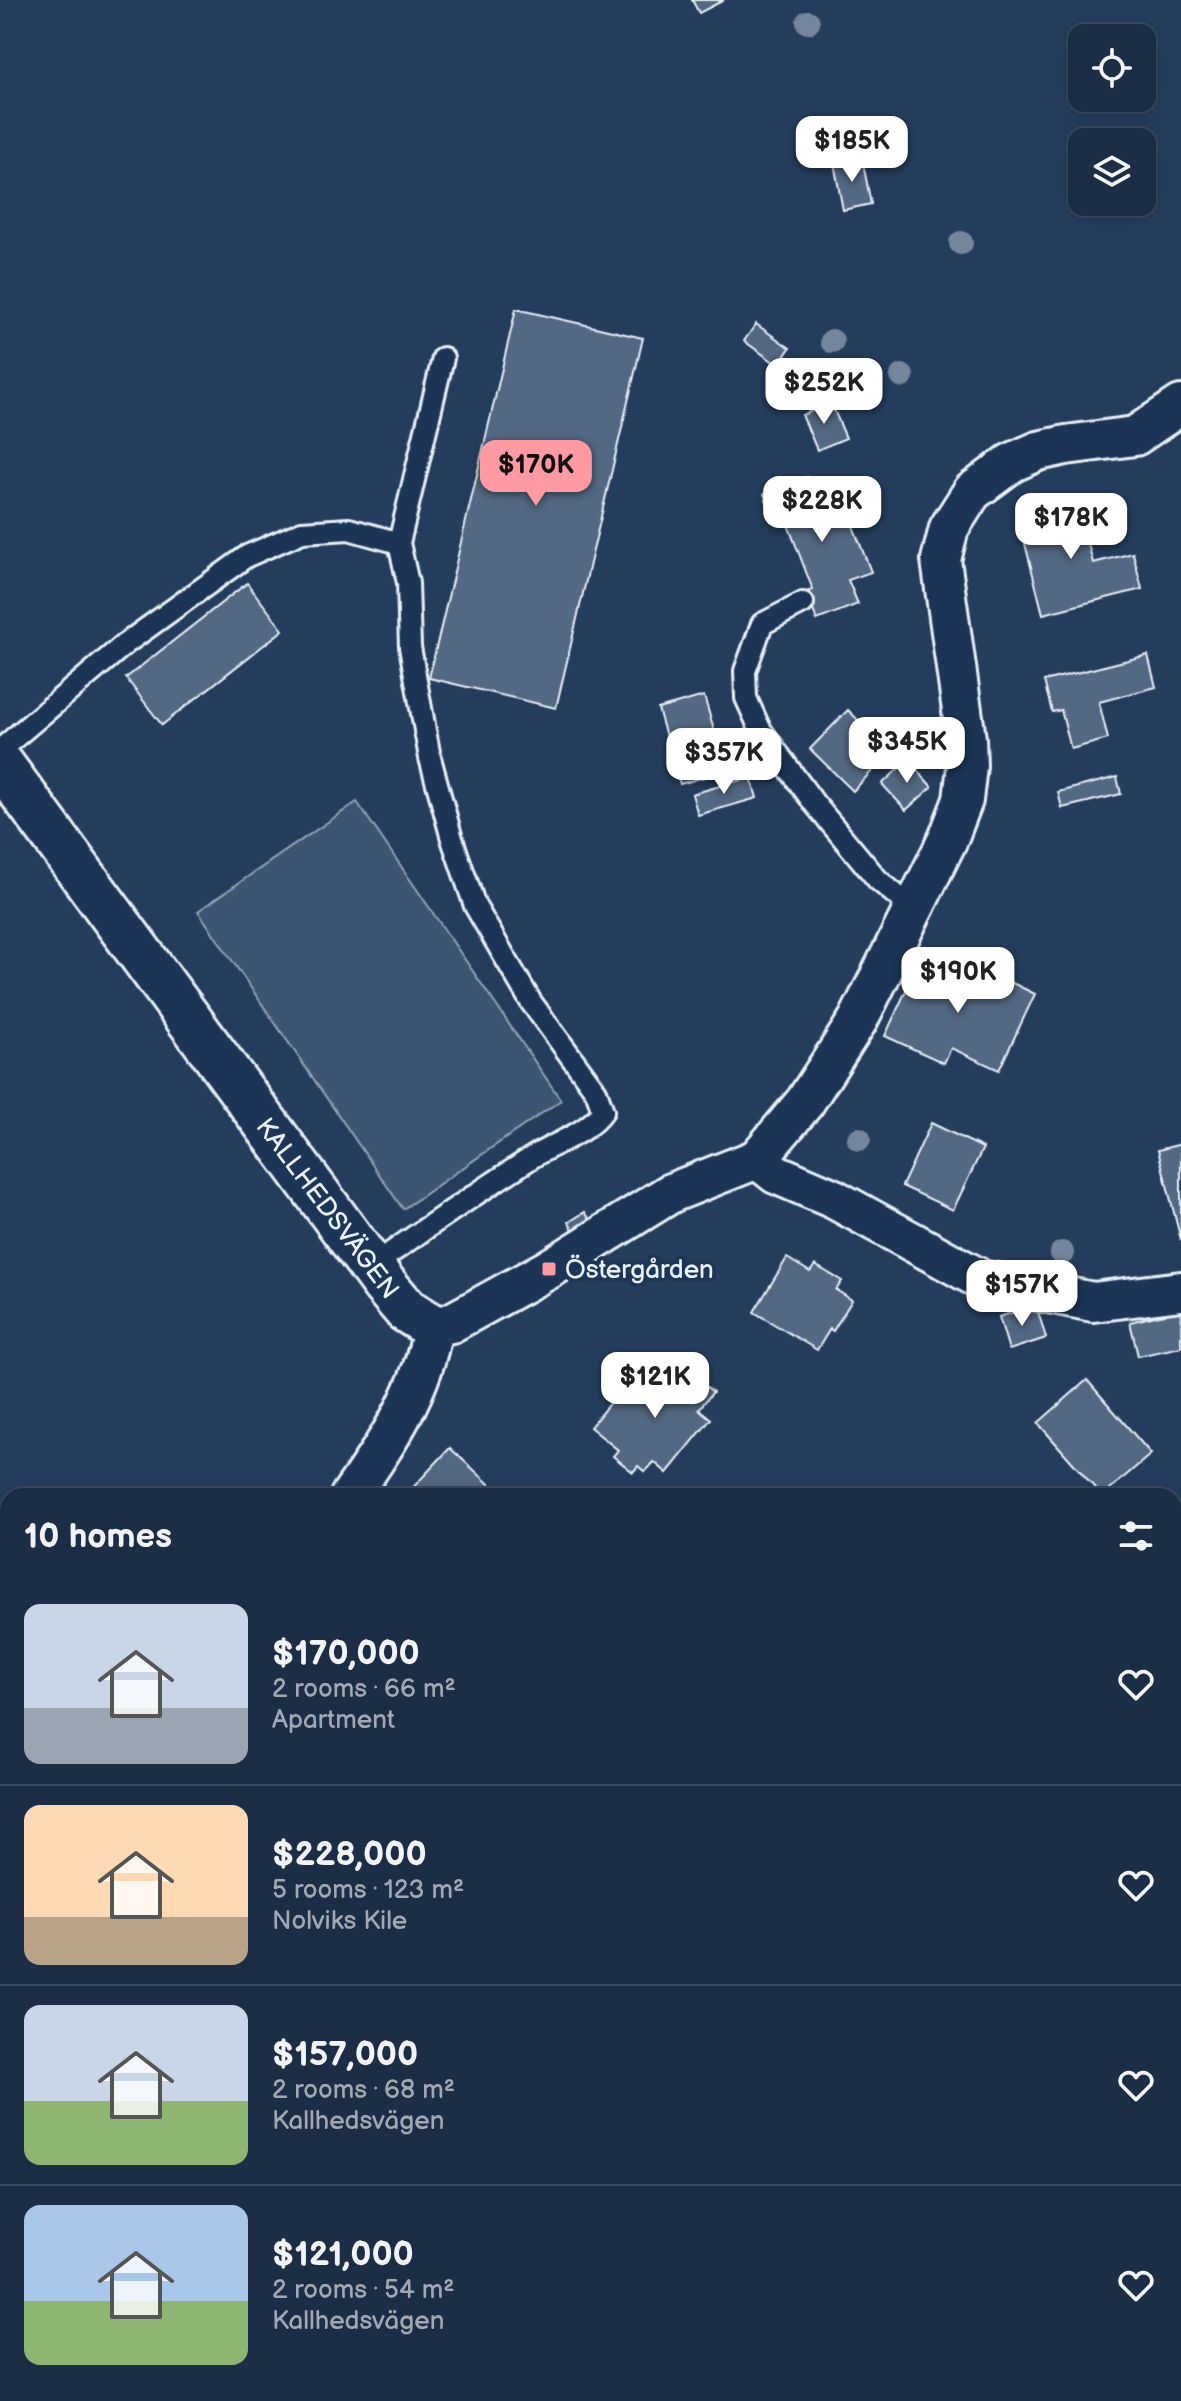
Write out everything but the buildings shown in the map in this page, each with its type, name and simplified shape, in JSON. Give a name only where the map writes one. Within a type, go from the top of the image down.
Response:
[{"type":"street","points":[[356,1488],[405,1409],[429,1351],[433,1327],[451,1323],[536,1276],[671,1193],[757,1159],[805,1102],[858,1020],[948,839],[963,800],[967,766],[963,714],[941,560],[949,528],[972,492],[1011,463],[1038,451],[1135,436],[1181,405]]},
{"type":"street","name":"KALLHEDSVÄGEN","points":[[0,763],[371,1267],[406,1310],[433,1327]]},
{"type":"street","points":[[757,1159],[776,1174],[834,1199],[982,1280],[1093,1302],[1181,1291]]},
{"type":"lane","points":[[371,1267],[471,1196],[593,1124],[603,1111],[596,1091],[531,1002],[475,906],[452,839],[430,758],[410,647],[408,583],[399,543],[443,358]]},
{"type":"lane","points":[[0,750],[125,644],[247,556],[302,532],[349,529],[399,543]]},
{"type":"lane","points":[[803,603],[762,624],[745,671],[746,698],[760,729],[814,803],[878,880],[915,906]]},
{"type":"shaded area","points":[[357,802],[561,1100],[403,1209],[198,911]]},
{"type":"place","name":"Östergården","points":[[549,1269]]}]
